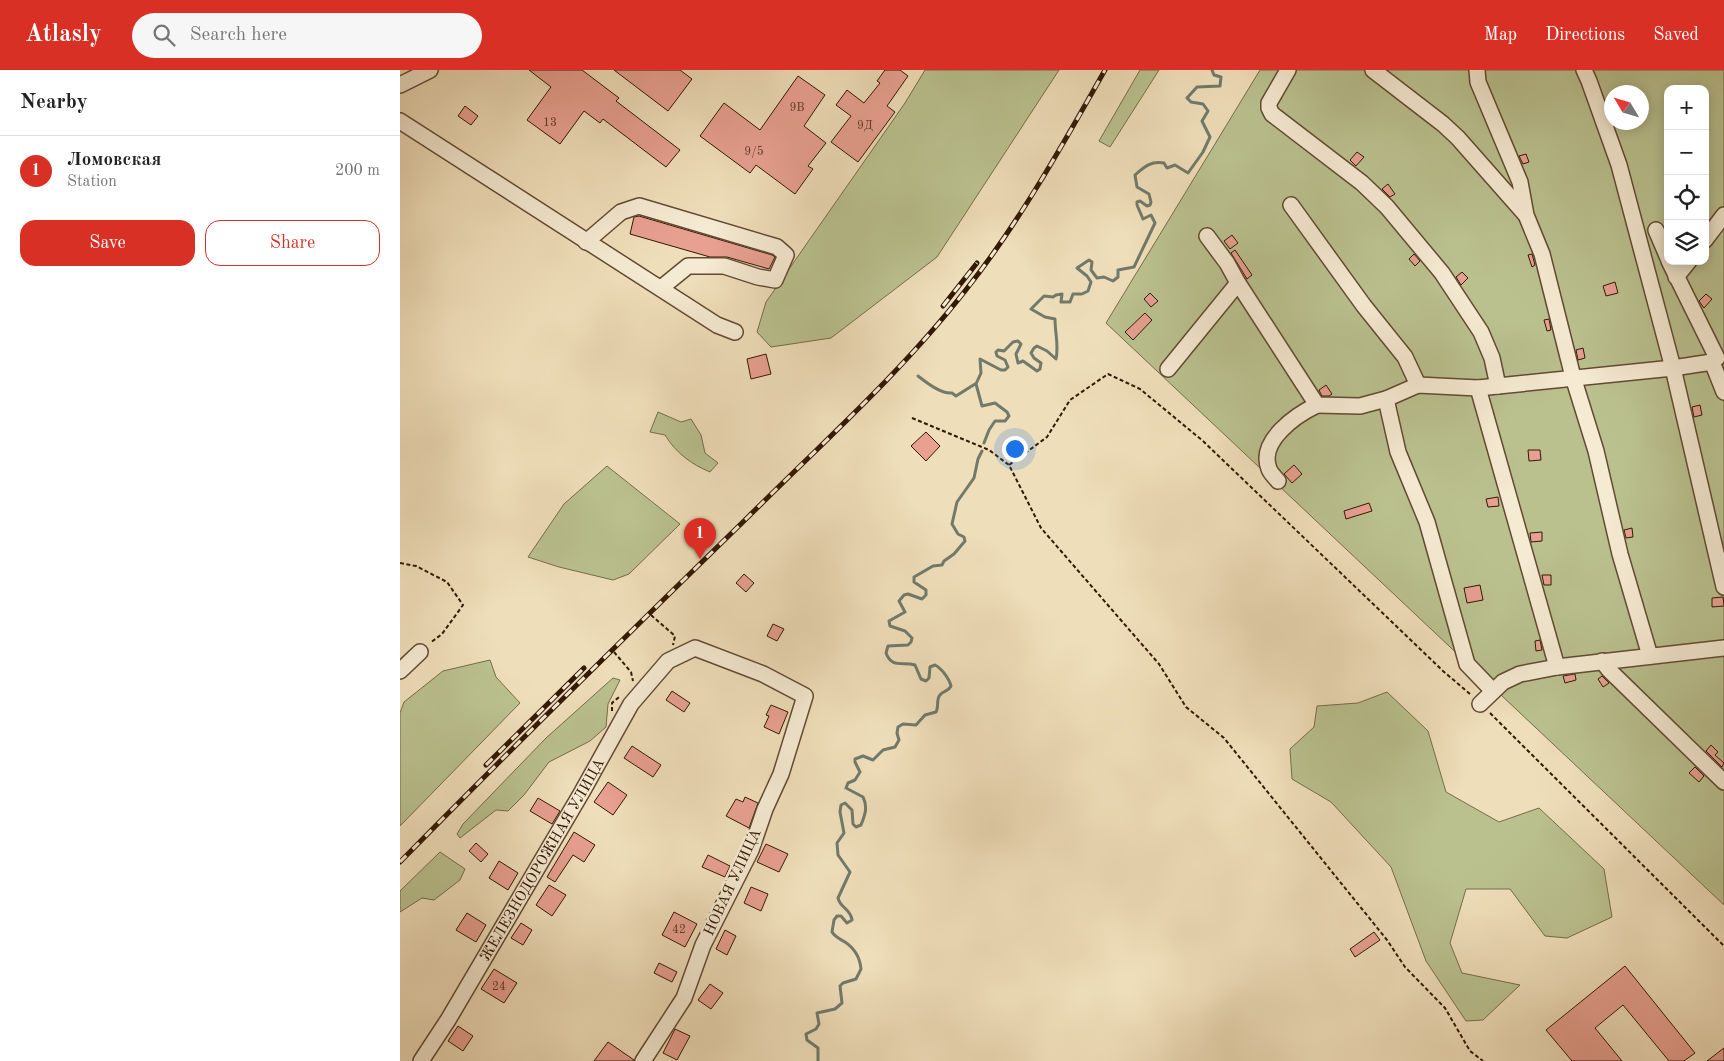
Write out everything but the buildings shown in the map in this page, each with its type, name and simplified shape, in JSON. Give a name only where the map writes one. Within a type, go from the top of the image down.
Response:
[{"type":"street","points":[[400,86],[430,70]]},
{"type":"street","points":[[1288,70],[1269,103],[1272,114],[1362,183],[1387,207],[1442,273],[1481,332],[1492,358],[1498,386]]},
{"type":"street","points":[[1373,70],[1443,124],[1458,138],[1526,215]]},
{"type":"street","points":[[1476,70],[1478,82],[1520,182],[1526,215],[1542,254],[1573,378],[1596,451],[1620,554],[1650,656]]},
{"type":"street","points":[[1584,70],[1619,165],[1673,368],[1724,588]]},
{"type":"street","points":[[400,122],[717,325],[735,332]]},
{"type":"street","points":[[1291,205],[1364,306],[1405,357],[1418,385]]},
{"type":"street","points":[[586,242],[621,212],[639,206],[777,247],[786,255],[775,280],[758,277],[724,266],[688,266],[661,288]]},
{"type":"street","points":[[1709,235],[1724,215]]},
{"type":"street","points":[[1656,230],[1664,249]]},
{"type":"street","points":[[1207,236],[1227,263],[1317,405]]},
{"type":"street","points":[[1671,265],[1718,357],[1724,392]]},
{"type":"street","points":[[1676,277],[1686,265]]},
{"type":"street","points":[[1168,369],[1238,283]]},
{"type":"street","points":[[1278,481],[1270,471],[1267,462],[1267,453],[1270,446],[1288,422],[1300,413],[1317,405],[1360,406],[1386,399],[1418,385],[1478,388],[1673,368],[1718,357]]},
{"type":"street","points":[[1478,388],[1557,667]]},
{"type":"street","points":[[1386,399],[1398,452],[1427,522],[1467,664],[1493,691]]},
{"type":"street","name":"ЖЕЛЕЗНОДОРОЖНАЯ УЛИЦА","points":[[421,1061],[448,1020],[578,801],[631,704],[668,661],[695,648],[763,674],[805,696]]},
{"type":"street","points":[[1480,704],[1503,682],[1520,674],[1602,661],[1724,648]]},
{"type":"street","points":[[400,672],[420,652]]},
{"type":"street","points":[[1602,661],[1724,782]]},
{"type":"street","name":"НОВАЯ УЛИЦА","points":[[643,1061],[684,998],[703,945],[751,850],[764,810],[781,774],[805,696]]},
{"type":"path","points":[[1009,465],[1047,437],[1070,400],[1108,374],[1140,389],[1202,441],[1480,704],[1724,946]]},
{"type":"path","points":[[912,418],[989,450],[1009,465],[1041,528],[1159,664],[1186,707],[1224,738],[1387,940],[1405,967],[1445,1008],[1470,1051],[1483,1061]]},
{"type":"path","points":[[400,563],[416,566],[447,582],[463,605],[442,634],[420,652]]},
{"type":"path","points":[[651,615],[675,636]]},
{"type":"path","points":[[614,652],[631,672]]},
{"type":"green space","points":[[925,70],[1059,70],[937,257],[831,338],[771,347],[757,332],[766,302],[905,103]]},
{"type":"green space","points":[[1140,70],[1159,70],[1110,147],[1099,141]]},
{"type":"green space","points":[[1260,70],[1724,70],[1724,905],[1106,323]]},
{"type":"green space","points":[[658,412],[681,422],[691,419],[701,435],[705,453],[718,463],[710,472],[684,457],[665,435],[650,432]]},
{"type":"green space","points":[[607,466],[680,524],[629,574],[613,580],[559,567],[528,557],[564,504]]},
{"type":"green space","points":[[490,660],[496,677],[520,703],[400,826],[400,713],[404,702],[443,671]]},
{"type":"green space","points":[[613,678],[620,680],[608,704],[606,727],[590,741],[549,762],[524,795],[508,811],[496,810],[460,838],[457,834],[463,824],[546,738]]},
{"type":"green space","points":[[1387,692],[1428,731],[1446,792],[1499,822],[1539,808],[1604,869],[1612,917],[1567,938],[1545,936],[1510,889],[1466,889],[1450,943],[1462,973],[1520,985],[1483,1020],[1466,1021],[1426,961],[1391,867],[1331,802],[1292,779],[1290,749],[1314,727],[1317,706],[1358,703]]},
{"type":"green space","points":[[440,852],[465,869],[460,880],[434,900],[422,898],[400,912],[400,891]]},
{"type":"waterway","points":[[984,443],[995,421],[1005,421],[1009,416],[1007,412],[995,403],[982,406],[976,384],[981,373],[980,359],[1001,370],[1005,370],[1008,367],[1005,360],[997,356],[996,352],[998,350],[1004,351],[1013,342],[1018,341],[1021,344],[1016,354],[1018,363],[1023,361],[1037,371],[1040,369],[1041,363],[1031,353],[1037,346],[1047,351],[1056,359],[1055,319],[1045,317],[1031,309],[1044,296],[1053,297],[1062,294],[1061,302],[1070,302],[1073,294],[1082,294],[1088,291],[1091,282],[1077,268],[1089,260],[1092,262],[1091,270],[1097,278],[1104,277],[1113,281],[1118,277],[1118,270],[1134,267],[1155,223],[1151,215],[1143,219],[1137,205],[1137,202],[1140,201],[1147,206],[1151,202],[1149,194],[1137,187],[1135,175],[1148,165],[1155,163],[1164,163],[1167,168],[1175,165],[1188,173],[1203,152],[1210,137],[1202,121],[1208,111],[1203,104],[1191,102],[1187,98],[1197,87],[1220,86],[1221,77],[1214,75],[1212,70]]},
{"type":"waterway","points":[[918,376],[939,390],[956,396],[975,384]]},
{"type":"waterway","points":[[818,1061],[818,1048],[807,1040],[806,1034],[816,1029],[819,1024],[817,1013],[835,1009],[842,1003],[840,986],[843,983],[856,979],[861,969],[854,950],[832,932],[834,920],[837,916],[841,916],[847,923],[852,920],[850,913],[838,898],[850,872],[838,855],[837,843],[844,833],[840,812],[841,805],[845,803],[852,810],[853,824],[856,827],[861,825],[865,814],[866,808],[863,797],[846,788],[848,783],[855,780],[860,772],[855,759],[863,756],[873,760],[883,750],[895,747],[899,740],[898,727],[903,724],[916,725],[925,715],[936,712],[941,693],[951,686],[940,668],[935,665],[930,667],[929,678],[926,681],[921,679],[915,665],[898,664],[888,658],[886,653],[888,646],[908,645],[912,638],[905,631],[890,626],[889,621],[905,612],[899,601],[904,595],[908,594],[922,599],[926,595],[926,590],[914,582],[914,577],[933,566],[942,565],[965,541],[964,537],[958,534],[952,524],[957,502],[974,478],[978,459],[982,451]]},
{"type":"railway","points":[[400,862],[572,689],[859,408],[940,322],[985,265],[1022,211],[1105,70]]},
{"type":"railway","points":[[943,306],[977,263]]},
{"type":"railway","points":[[486,765],[584,668]]},
{"type":"place","name":"Ломовская","points":[[700,559]]}]
